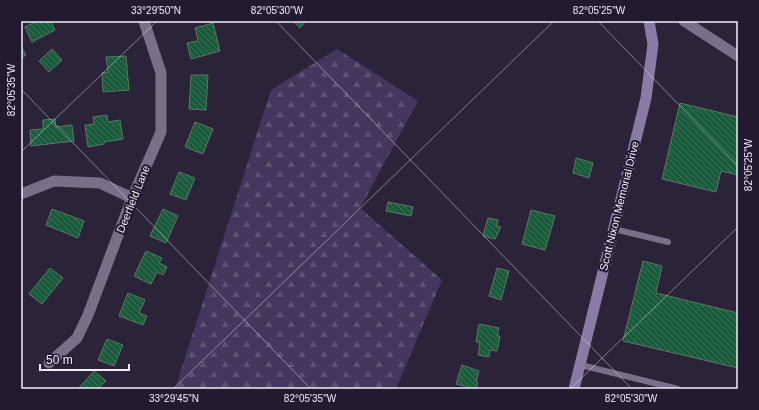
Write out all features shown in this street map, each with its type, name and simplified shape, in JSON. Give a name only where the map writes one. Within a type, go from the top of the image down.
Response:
[{"type":"main road","name":"Scott Nixon Memorial Drive","points":[[574,389],[646,98],[653,44],[650,21]]},
{"type":"street","name":"Deerfield Lane","points":[[49,363],[77,338],[110,258],[132,198],[161,132],[161,73],[144,21]]},
{"type":"street","points":[[684,21],[738,56]]},
{"type":"street","points":[[21,194],[54,181],[100,183],[132,198]]},
{"type":"lane","points":[[614,229],[668,242]]},
{"type":"lane","points":[[580,364],[678,389]]},
{"type":"green space","points":[[337,49],[418,101],[360,208],[442,280],[396,389],[175,389],[271,90]]},
{"type":"building","points":[[37,21],[51,21],[55,30],[32,42],[25,27]]},
{"type":"building","points":[[293,21],[306,21],[300,28]]},
{"type":"building","points":[[213,23],[220,51],[191,59],[187,43],[198,41],[195,28]]},
{"type":"building","points":[[21,47],[26,55],[21,59]]},
{"type":"building","points":[[52,49],[62,60],[49,72],[39,61]]},
{"type":"building","points":[[126,56],[129,90],[103,92],[102,73],[108,72],[106,57]]},
{"type":"building","points":[[191,75],[208,75],[206,110],[189,109]]},
{"type":"building","points":[[680,103],[738,117],[738,175],[721,171],[716,192],[662,179]]},
{"type":"building","points":[[107,115],[108,122],[120,120],[123,139],[104,142],[104,144],[88,147],[85,125],[94,124],[93,117]]},
{"type":"building","points":[[55,119],[56,127],[72,125],[74,141],[31,146],[30,130],[43,129],[43,120]]},
{"type":"building","points":[[195,122],[213,129],[203,154],[185,147]]},
{"type":"building","points":[[576,158],[593,163],[589,178],[573,173]]},
{"type":"building","points":[[179,172],[195,178],[186,200],[170,194]]},
{"type":"building","points":[[388,202],[413,207],[411,216],[386,211]]},
{"type":"building","points":[[52,209],[84,221],[78,238],[46,225]]},
{"type":"building","points":[[163,209],[178,216],[166,243],[150,236]]},
{"type":"building","points":[[531,210],[555,216],[545,250],[522,244]]},
{"type":"building","points":[[488,218],[498,220],[497,226],[501,227],[495,239],[483,236]]},
{"type":"building","points":[[146,251],[162,258],[159,263],[167,267],[163,275],[157,272],[151,284],[134,276]]},
{"type":"building","points":[[643,261],[662,266],[656,293],[738,313],[738,368],[623,341]]},
{"type":"building","points":[[50,268],[63,278],[42,304],[29,294]]},
{"type":"building","points":[[497,268],[509,271],[501,300],[489,296]]},
{"type":"building","points":[[128,293],[145,300],[139,313],[147,316],[143,325],[119,316]]},
{"type":"building","points":[[479,324],[499,328],[497,336],[500,336],[497,351],[490,350],[489,357],[478,355],[480,343],[476,342]]},
{"type":"building","points":[[107,339],[123,345],[114,366],[98,360]]},
{"type":"building","points":[[462,365],[479,371],[476,389],[456,384]]},
{"type":"building","points":[[94,371],[106,381],[98,389],[78,389]]}]
